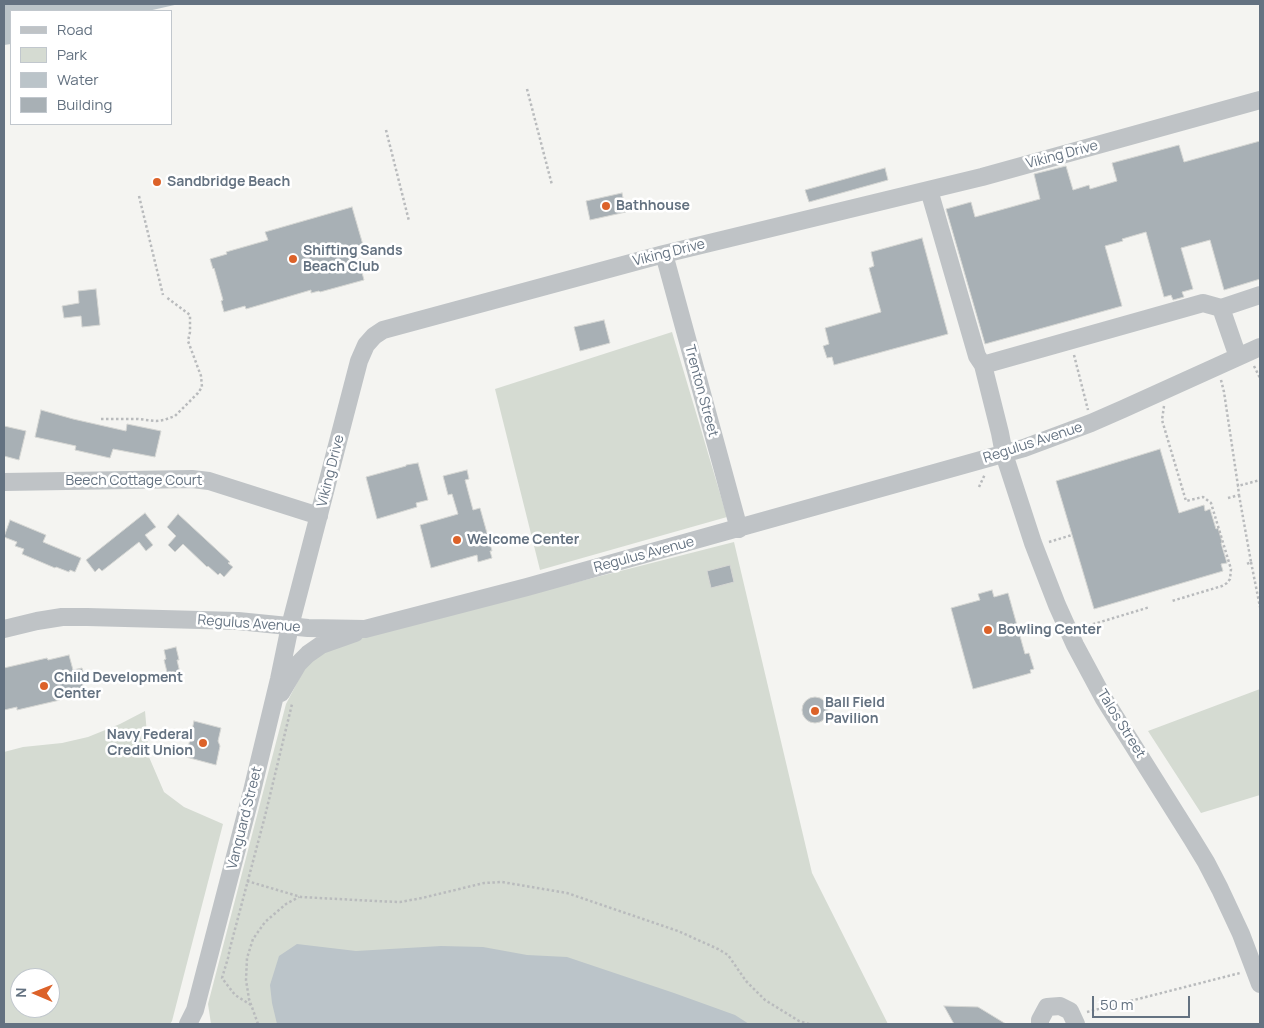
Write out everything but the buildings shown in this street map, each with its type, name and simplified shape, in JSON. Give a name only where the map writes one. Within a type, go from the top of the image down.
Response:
[{"type":"street","name":"Viking Drive","points":[[290,626],[359,360],[366,345],[383,330],[664,254],[982,177],[1260,100]]},
{"type":"street","name":"Talos Street","points":[[929,190],[977,356],[983,365],[1004,454],[1039,560],[1057,605],[1075,645],[1104,699],[1206,862],[1242,934],[1260,984]]},
{"type":"street","name":"Trenton Street","points":[[664,254],[739,528]]},
{"type":"street","points":[[983,365],[1202,303],[1222,308],[1260,295]]},
{"type":"street","points":[[1222,308],[1238,356]]},
{"type":"street","name":"Regulus Avenue","points":[[4,628],[37,621],[87,617],[238,621],[308,628],[365,629],[527,587],[1024,448],[1091,423],[1260,347]]},
{"type":"street","name":"Beech Cottage Court","points":[[4,482],[192,479],[209,481],[319,516]]},
{"type":"street","name":"Vanguard Street","points":[[194,1019],[252,791],[290,626]]},
{"type":"street","points":[[272,708],[298,664],[308,654],[322,645],[365,629]]},
{"type":"street","points":[[1040,1024],[1040,1020],[1047,1007],[1060,1006],[1082,1018]]},
{"type":"path","points":[[527,90],[552,184]]},
{"type":"path","points":[[386,130],[409,221]]},
{"type":"path","points":[[101,419],[164,420],[174,416],[202,387],[201,376],[188,341],[190,315],[165,296],[139,196]]},
{"type":"path","points":[[1073,351],[1089,417]]},
{"type":"path","points":[[1219,375],[1224,392],[1239,495],[1260,607]]},
{"type":"path","points":[[1161,402],[1164,403],[1162,420],[1186,501],[1203,497],[1211,503],[1231,569],[1230,579],[1222,586],[1172,601]]},
{"type":"path","points":[[978,487],[986,473]]},
{"type":"path","points":[[1238,486],[1260,480]]},
{"type":"path","points":[[1228,498],[1239,495]]},
{"type":"path","points":[[1044,544],[1072,535]]},
{"type":"path","points":[[1247,564],[1251,562]]},
{"type":"path","points":[[1079,626],[1088,626],[1150,607]]},
{"type":"path","points":[[251,1005],[235,996],[222,978],[294,698]]},
{"type":"path","points":[[248,881],[301,897],[400,902],[484,883],[502,882],[567,893],[686,935],[728,955],[746,981],[765,1000],[799,1021],[809,1024]]},
{"type":"path","points":[[258,1024],[251,1005],[246,980],[247,958],[253,939],[265,922],[286,904],[301,897]]},
{"type":"path","points":[[1082,1018],[1246,971]]},
{"type":"green space","points":[[672,332],[727,517],[540,570],[495,389]]},
{"type":"green space","points":[[734,542],[812,873],[888,1024],[211,1024],[208,1004],[286,704],[309,660],[342,642]]},
{"type":"green space","points":[[1260,689],[1260,795],[1201,813],[1148,731]]},
{"type":"green space","points":[[145,711],[149,757],[164,792],[184,807],[223,824],[172,1021],[170,1024],[4,1024],[4,752],[23,747],[62,743],[88,737]]},
{"type":"water","points":[[4,4],[179,4],[152,10],[10,10],[10,44],[4,45]]},
{"type":"water","points":[[297,944],[356,951],[441,946],[483,947],[527,955],[567,957],[735,1015],[749,1024],[277,1024],[270,985],[279,956]]},
{"type":"place","name":"Sandbridge Beach","points":[[157,182]]},
{"type":"place","name":"Bathhouse","points":[[606,206]]},
{"type":"place","name":"Shifting Sands Beach Club","points":[[293,259]]},
{"type":"place","name":"Welcome Center","points":[[457,540]]},
{"type":"place","name":"Bowling Center","points":[[988,630]]},
{"type":"place","name":"Child Development Center","points":[[44,686]]},
{"type":"place","name":"Ball Field Pavilion","points":[[815,711]]},
{"type":"place","name":"Navy Federal Credit Union","points":[[203,743]]}]
